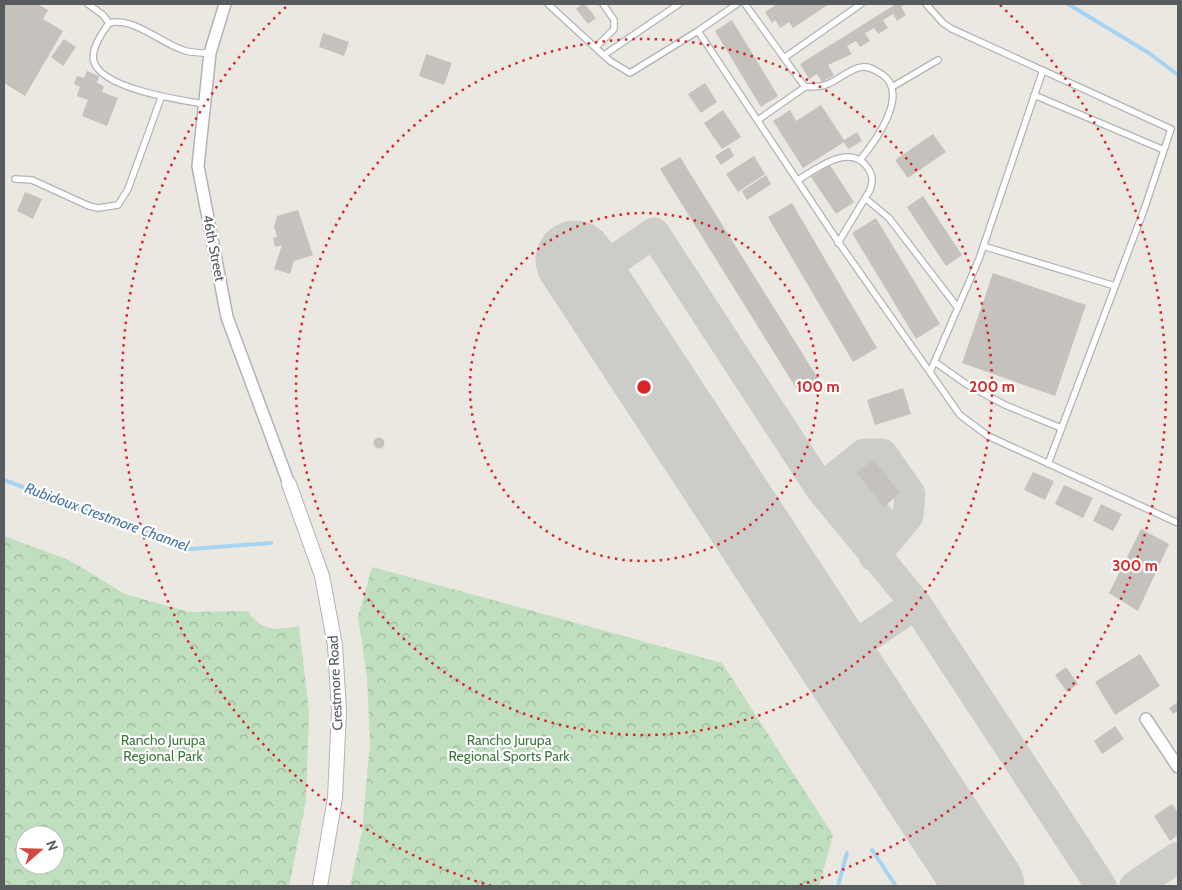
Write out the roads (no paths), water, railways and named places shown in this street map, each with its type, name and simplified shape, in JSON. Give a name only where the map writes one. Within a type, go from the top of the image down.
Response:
[{"type":"street","name":"46th Street","points":[[225,4],[210,54],[198,166],[227,318],[289,484]]},
{"type":"street","name":"Crestmore Road","points":[[289,484],[322,576],[335,645],[339,711],[335,798],[320,886]]},
{"type":"street","points":[[1146,719],[1178,767]]},
{"type":"lane","points":[[88,4],[103,15],[109,23]]},
{"type":"lane","points":[[548,4],[604,55],[630,73],[698,31],[737,4]]},
{"type":"lane","points":[[596,47],[614,29],[614,20],[603,4]]},
{"type":"lane","points":[[604,55],[679,4]]},
{"type":"lane","points":[[745,4],[804,87]]},
{"type":"lane","points":[[784,58],[862,4]]},
{"type":"lane","points":[[926,4],[943,23],[952,29],[1171,130],[1048,464]]},
{"type":"lane","points":[[204,104],[161,98],[126,85],[99,70],[94,61],[95,49],[109,23],[117,21],[128,24],[186,51],[210,54]]},
{"type":"lane","points":[[698,31],[838,243],[960,415],[988,436],[1178,523]]},
{"type":"lane","points":[[892,87],[938,60]]},
{"type":"lane","points":[[758,120],[804,87],[826,85],[862,66],[875,69],[886,77],[892,87],[892,104],[885,125],[860,160]]},
{"type":"lane","points":[[930,372],[983,246],[1042,70]]},
{"type":"lane","points":[[1034,95],[1164,150]]},
{"type":"lane","points":[[15,179],[32,180],[89,206],[98,208],[118,205],[128,189],[161,98]]},
{"type":"lane","points":[[798,180],[829,161],[842,157],[860,160],[872,174],[873,182],[838,243]]},
{"type":"lane","points":[[865,198],[889,218],[958,308]]},
{"type":"lane","points":[[983,246],[1115,286]]},
{"type":"lane","points":[[935,362],[966,384],[1005,406],[1062,428]]},
{"type":"waterway","points":[[1068,4],[1149,53],[1178,75]]},
{"type":"waterway","name":"Rubidoux Crestmore Channel","points":[[4,480],[190,549],[271,543]]},
{"type":"waterway","name":"Rubidoux Crestmore Channel","points":[[872,850],[896,886]]},
{"type":"waterway","name":"Rubidoux Crestmore Channel","points":[[838,886],[847,853]]},
{"type":"park label","name":"Rancho Jurupa Regional Park","points":[[163,748]]},
{"type":"park label","name":"Rancho Jurupa Regional Sports Park","points":[[509,748]]}]
